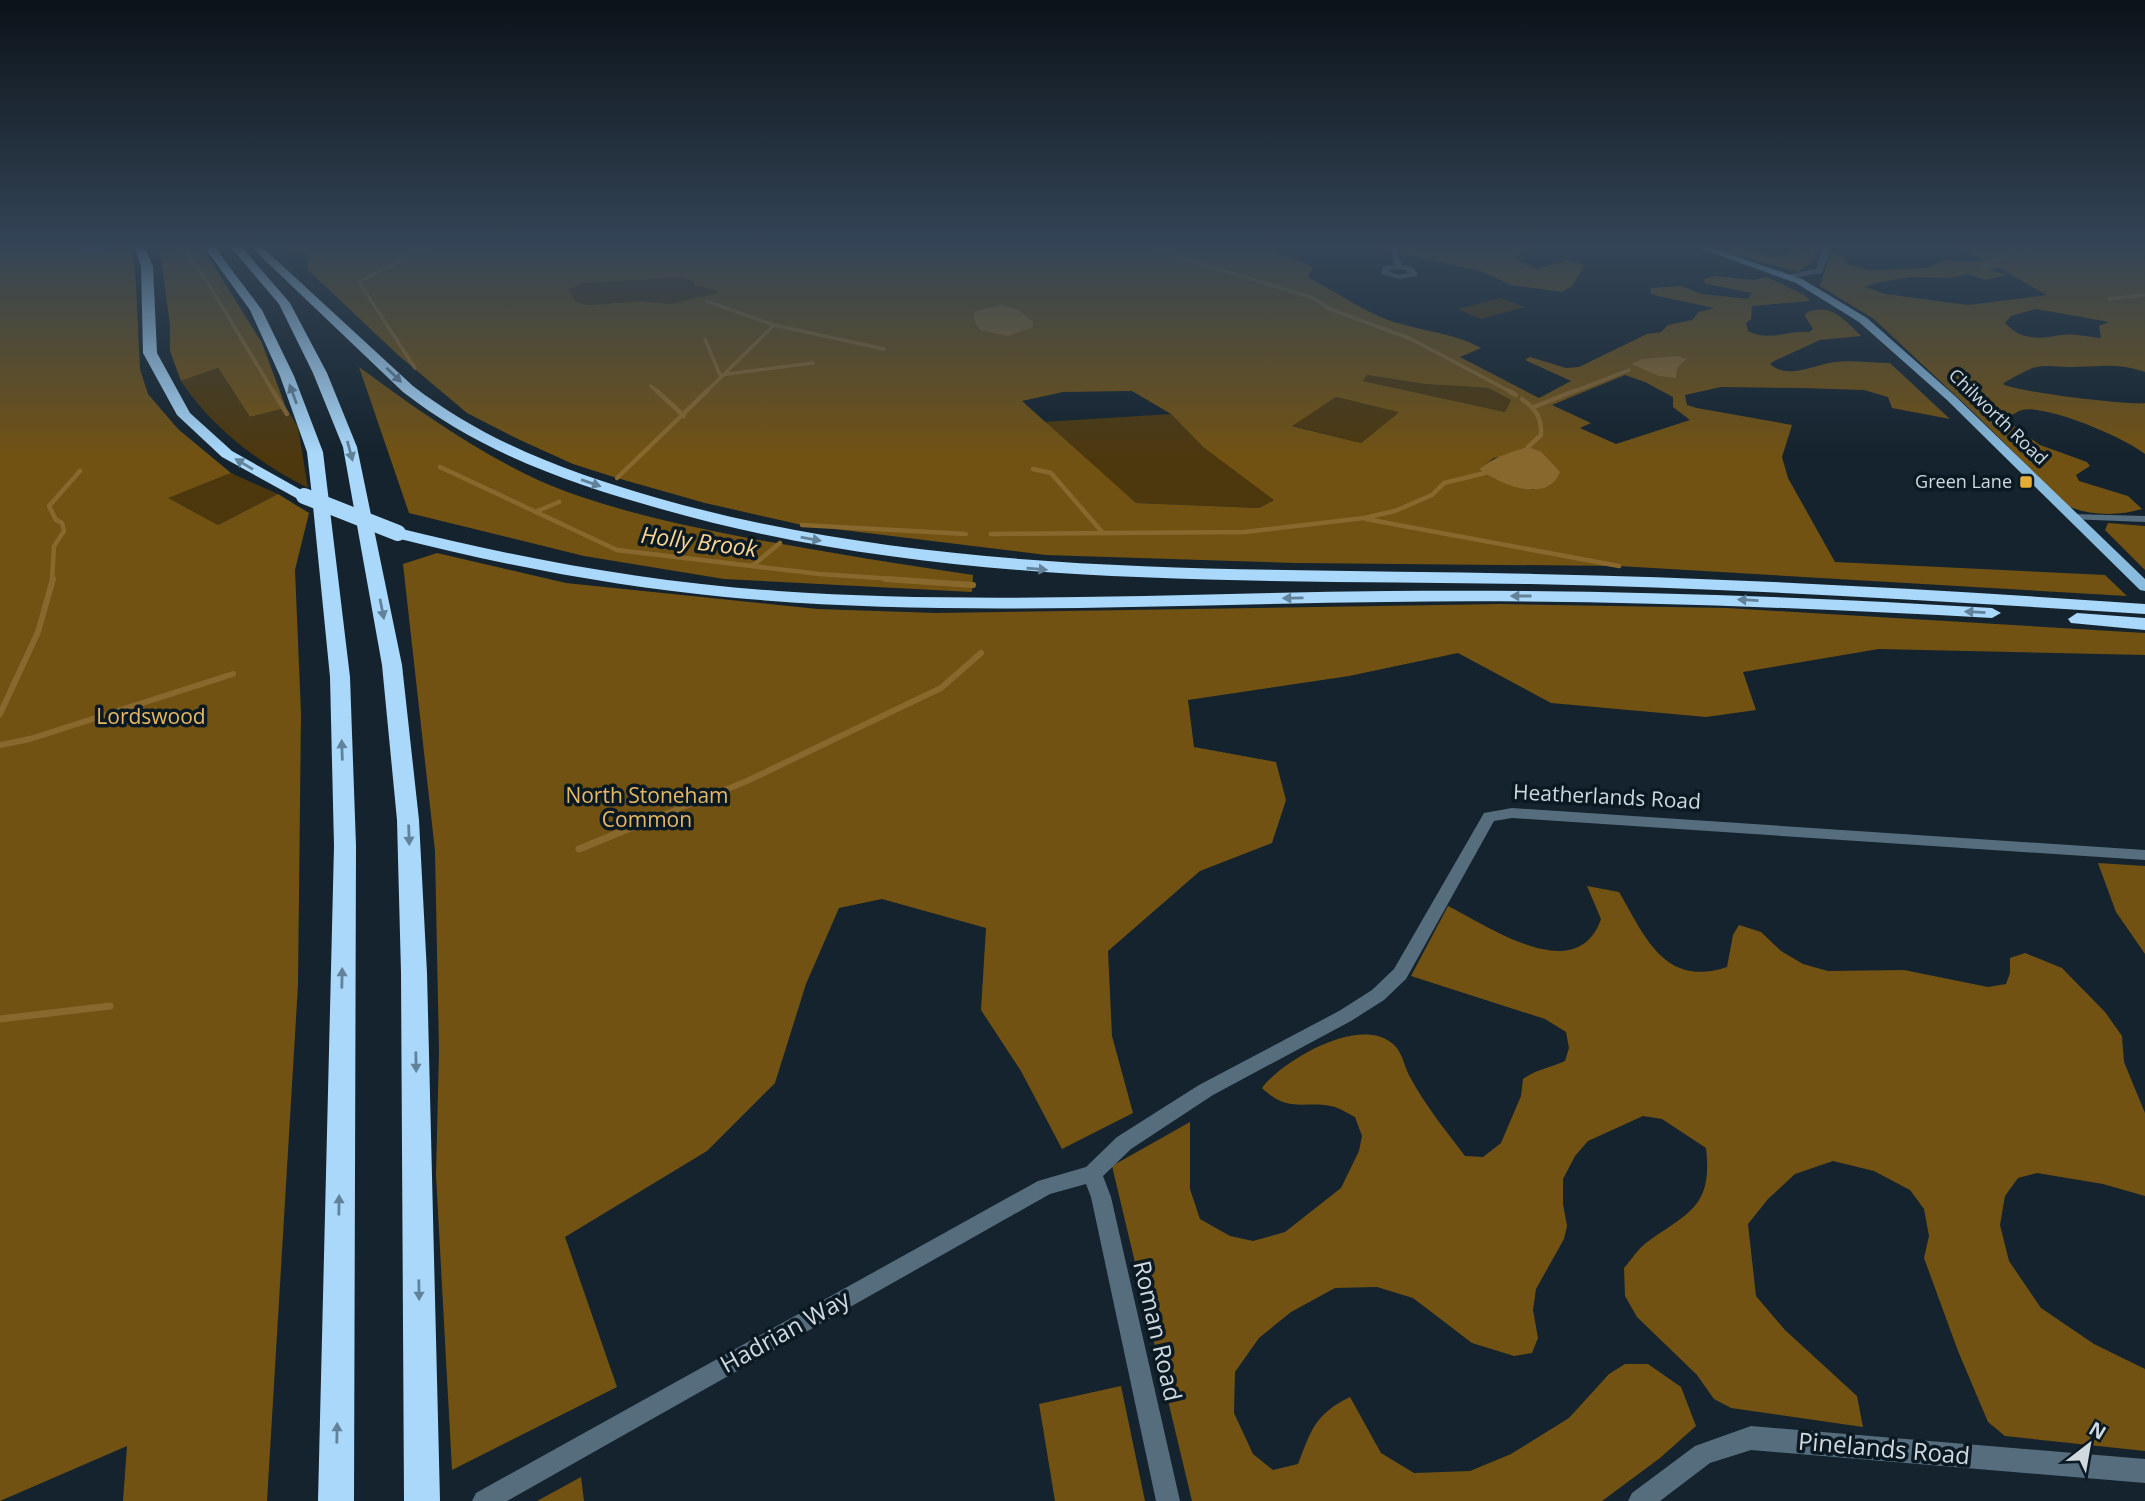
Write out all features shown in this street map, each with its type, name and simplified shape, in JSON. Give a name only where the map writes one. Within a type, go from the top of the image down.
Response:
[{"type":"highway","points":[[149,315],[150,353],[184,415],[227,454],[304,496],[398,533],[463,549],[592,574],[701,589],[832,599],[972,602],[1504,596],[1714,599],[2145,624]]},
{"type":"highway","points":[[258,315],[287,376],[315,452],[338,663],[345,846],[336,1501]]},
{"type":"highway","points":[[290,315],[320,373],[350,447],[392,665],[408,820],[414,973],[422,1501]]},
{"type":"highway","points":[[329,315],[434,411],[480,438],[533,463],[662,507],[754,529],[869,550],[1053,570],[1691,583],[2145,609]]},
{"type":"main road","name":"Chilworth Road","points":[[1855,315],[1881,333],[2144,587]]},
{"type":"street","points":[[2072,517],[2145,519]]},
{"type":"street","name":"Heatherlands Road","points":[[1092,1174],[1124,1143],[1206,1090],[1345,1016],[1378,995],[1400,974],[1489,817],[1512,813],[2145,855]]},
{"type":"street","name":"Hadrian Way","points":[[484,1501],[1045,1187],[1092,1174]]},
{"type":"street","name":"Roman Road","points":[[1092,1174],[1101,1197],[1168,1501]]},
{"type":"street","name":"Pinelands Road","points":[[1640,1501],[1703,1454],[1751,1438],[2145,1471]]},
{"type":"shaded area","points":[[974,315],[1025,315],[1033,321],[1033,327],[1008,336],[980,330]]},
{"type":"shaded area","points":[[1472,315],[1495,315],[1481,319]]},
{"type":"shaded area","points":[[1677,356],[1687,359],[1677,368],[1676,378],[1659,376],[1631,364],[1642,359]]},
{"type":"shaded area","points":[[218,368],[250,417],[286,408],[298,427],[308,488],[272,468],[238,443],[207,414],[181,381]]},
{"type":"shaded area","points":[[1367,375],[1424,384],[1488,388],[1511,400],[1505,412],[1363,381]]},
{"type":"shaded area","points":[[1336,397],[1399,412],[1361,443],[1290,425]]},
{"type":"shaded area","points":[[1171,414],[1203,447],[1275,499],[1259,508],[1136,503],[1042,422]]},
{"type":"shaded area","points":[[1528,447],[1542,452],[1560,472],[1554,482],[1545,488],[1534,490],[1510,485],[1479,469],[1502,456]]},
{"type":"shaded area","points":[[231,473],[278,494],[218,525],[167,498]]},
{"type":"green space","name":"Lordswood","points":[[0,315],[137,315],[140,369],[148,394],[178,429],[231,473],[168,498],[218,525],[278,494],[309,513],[295,570],[301,713],[298,985],[267,1501],[123,1501],[127,1446],[0,1501]]},
{"type":"green space","points":[[169,315],[245,315],[262,343],[286,408],[250,417],[218,368],[181,381],[170,351]]},
{"type":"green space","points":[[356,315],[1377,315],[1393,322],[1457,338],[1481,348],[1460,357],[1539,398],[1571,381],[1525,360],[1530,357],[1566,368],[1579,367],[1647,334],[1661,332],[1668,325],[1692,320],[1696,315],[1751,315],[1746,323],[1748,331],[1771,336],[1809,332],[1813,329],[1805,315],[1837,315],[1861,336],[1820,340],[1770,364],[1777,369],[1793,371],[1834,362],[1890,363],[1950,419],[1892,408],[1888,397],[1864,390],[1721,387],[1685,395],[1687,405],[1697,408],[1792,425],[1782,457],[1788,478],[1835,562],[2105,575],[2127,596],[1619,566],[1296,563],[1046,555],[802,525],[705,503],[573,464],[467,413]],"holes":[[[1367,375],[1424,384],[1488,388],[1511,400],[1505,412],[1363,381]],[[1625,375],[1673,397],[1673,407],[1690,420],[1616,444],[1580,428],[1591,423],[1552,405]],[[1132,391],[1171,414],[1203,447],[1274,500],[1259,508],[1136,503],[1022,401],[1063,392]],[[1336,397],[1398,412],[1398,413],[1361,443],[1292,426]],[[1542,452],[1559,472],[1533,490],[1479,469],[1494,458]]]},
{"type":"green space","points":[[1868,315],[2014,315],[2005,323],[2024,336],[2071,334],[2101,338],[2099,326],[2109,322],[2070,315],[2145,315],[2145,372],[2116,366],[2040,366],[2003,384],[2072,397],[2145,403],[2145,454],[2104,431],[2049,412],[2022,410],[2008,417],[2008,422],[2040,445],[2087,462],[2090,466],[2076,475],[2079,481],[2128,496],[2142,509],[2105,514],[2068,506]]},
{"type":"green space","points":[[359,367],[468,442],[514,468],[563,490],[642,515],[722,533],[973,575],[972,592],[724,579],[584,556],[409,513]]},
{"type":"green space","points":[[2108,523],[2145,526],[2145,570],[2105,530]]},
{"type":"green space","name":"North Stoneham Common","points":[[437,553],[566,583],[818,609],[936,613],[1501,604],[1727,608],[2145,633],[2145,655],[1879,649],[1743,672],[1756,710],[1706,717],[1551,703],[1458,653],[1349,676],[1188,700],[1194,747],[1276,762],[1286,800],[1272,843],[1200,871],[1108,951],[1112,1036],[1133,1113],[1062,1149],[1021,1071],[981,1010],[986,928],[882,899],[839,908],[806,984],[775,1083],[707,1151],[565,1237],[617,1387],[452,1470],[436,1175],[439,1051],[435,851],[403,564]]},
{"type":"green space","points":[[2098,863],[2145,866],[2145,954],[2116,912]]},
{"type":"green space","points":[[1587,886],[1619,892],[1648,941],[1659,954],[1672,964],[1687,970],[1705,972],[1727,967],[1733,935],[1739,925],[1761,932],[1781,951],[1803,964],[1828,971],[1904,970],[1988,987],[2006,984],[2010,973],[2010,958],[2025,953],[2062,968],[2105,1012],[2122,1036],[2124,1062],[2145,1113],[2145,1196],[2103,1184],[2037,1173],[2018,1178],[2005,1196],[2000,1225],[2009,1261],[2041,1308],[2094,1344],[2145,1369],[2145,1451],[2005,1436],[1988,1422],[1958,1351],[1924,1258],[1929,1236],[1924,1209],[1910,1190],[1874,1171],[1833,1161],[1795,1174],[1768,1199],[1748,1224],[1756,1296],[1785,1330],[1857,1396],[1863,1427],[1731,1408],[1714,1399],[1697,1375],[1637,1317],[1625,1296],[1624,1268],[1643,1245],[1694,1206],[1701,1196],[1707,1168],[1706,1148],[1662,1119],[1643,1116],[1588,1141],[1575,1156],[1563,1179],[1563,1204],[1567,1226],[1564,1239],[1536,1289],[1533,1310],[1538,1338],[1532,1353],[1514,1356],[1472,1343],[1413,1298],[1377,1287],[1335,1288],[1291,1312],[1259,1338],[1235,1372],[1234,1413],[1253,1454],[1273,1470],[1298,1464],[1321,1417],[1350,1397],[1381,1453],[1414,1473],[1470,1471],[1511,1454],[1569,1418],[1609,1374],[1625,1364],[1648,1364],[1681,1387],[1696,1426],[1660,1458],[1602,1501],[1192,1501],[1112,1166],[1190,1122],[1190,1189],[1200,1219],[1230,1236],[1253,1241],[1285,1232],[1341,1188],[1359,1151],[1362,1136],[1355,1117],[1340,1109],[1325,1105],[1290,1104],[1262,1088],[1285,1066],[1302,1055],[1339,1039],[1358,1035],[1375,1035],[1394,1045],[1422,1098],[1465,1156],[1483,1157],[1501,1143],[1521,1096],[1523,1079],[1565,1061],[1569,1048],[1566,1032],[1545,1019],[1411,976],[1448,906],[1486,927],[1531,946],[1553,951],[1573,949],[1589,939],[1601,919]]},
{"type":"green space","points":[[1121,1386],[1145,1501],[1055,1501],[1039,1404]]},
{"type":"green space","points":[[581,1477],[584,1501],[537,1501]]},
{"type":"waterway","points":[[227,315],[274,393]]},
{"type":"waterway","name":"Holly Brook","points":[[381,315],[415,368]]},
{"type":"waterway","points":[[746,315],[774,325]]},
{"type":"waterway","points":[[1346,315],[1411,339],[1513,393]]},
{"type":"waterway","points":[[724,375],[774,325]]},
{"type":"waterway","points":[[774,325],[884,349]]},
{"type":"waterway","points":[[705,339],[720,375],[724,375]]},
{"type":"waterway","points":[[724,375],[813,363]]},
{"type":"waterway","points":[[1570,393],[1629,370]]},
{"type":"waterway","points":[[705,393],[724,375]]},
{"type":"waterway","points":[[651,386],[659,393]]},
{"type":"waterway","points":[[273,391],[287,414]]},
{"type":"waterway","points":[[657,391],[683,415]]},
{"type":"waterway","points":[[683,415],[707,391]]},
{"type":"waterway","points":[[1509,391],[1516,395]]},
{"type":"waterway","points":[[1534,407],[1574,391]]},
{"type":"waterway","points":[[1522,399],[1534,410],[1540,424],[1541,435],[1528,447]]},
{"type":"waterway","points":[[617,478],[683,415]]},
{"type":"waterway","name":"Holly Brook","points":[[440,467],[536,512]]},
{"type":"waterway","points":[[1033,469],[1051,473],[1103,533]]},
{"type":"waterway","points":[[52,580],[54,546],[64,531],[62,523],[56,520],[49,506],[80,471]]},
{"type":"waterway","points":[[991,534],[1245,532],[1364,518],[1395,511],[1432,495],[1444,483],[1485,473]]},
{"type":"waterway","points":[[536,512],[559,502]]},
{"type":"waterway","name":"Holly Brook","points":[[536,512],[617,550],[752,566]]},
{"type":"waterway","points":[[1366,519],[1619,566]]},
{"type":"waterway","points":[[802,525],[966,534]]},
{"type":"waterway","points":[[752,566],[780,543]]},
{"type":"waterway","name":"Holly Brook","points":[[752,566],[909,580]]},
{"type":"waterway","points":[[0,714],[38,632],[53,579]]},
{"type":"waterway","name":"Holly Brook","points":[[885,579],[973,585]]},
{"type":"waterway","name":"Holly Brook","points":[[656,818],[747,781],[941,688],[981,653]]},
{"type":"waterway","points":[[0,745],[30,739],[233,674]]},
{"type":"waterway","name":"Holly Brook","points":[[579,849],[660,816]]},
{"type":"waterway","name":"Holly Brook","points":[[0,1019],[110,1006]]},
{"type":"place","name":"Green Lane","points":[[2026,482]]}]
